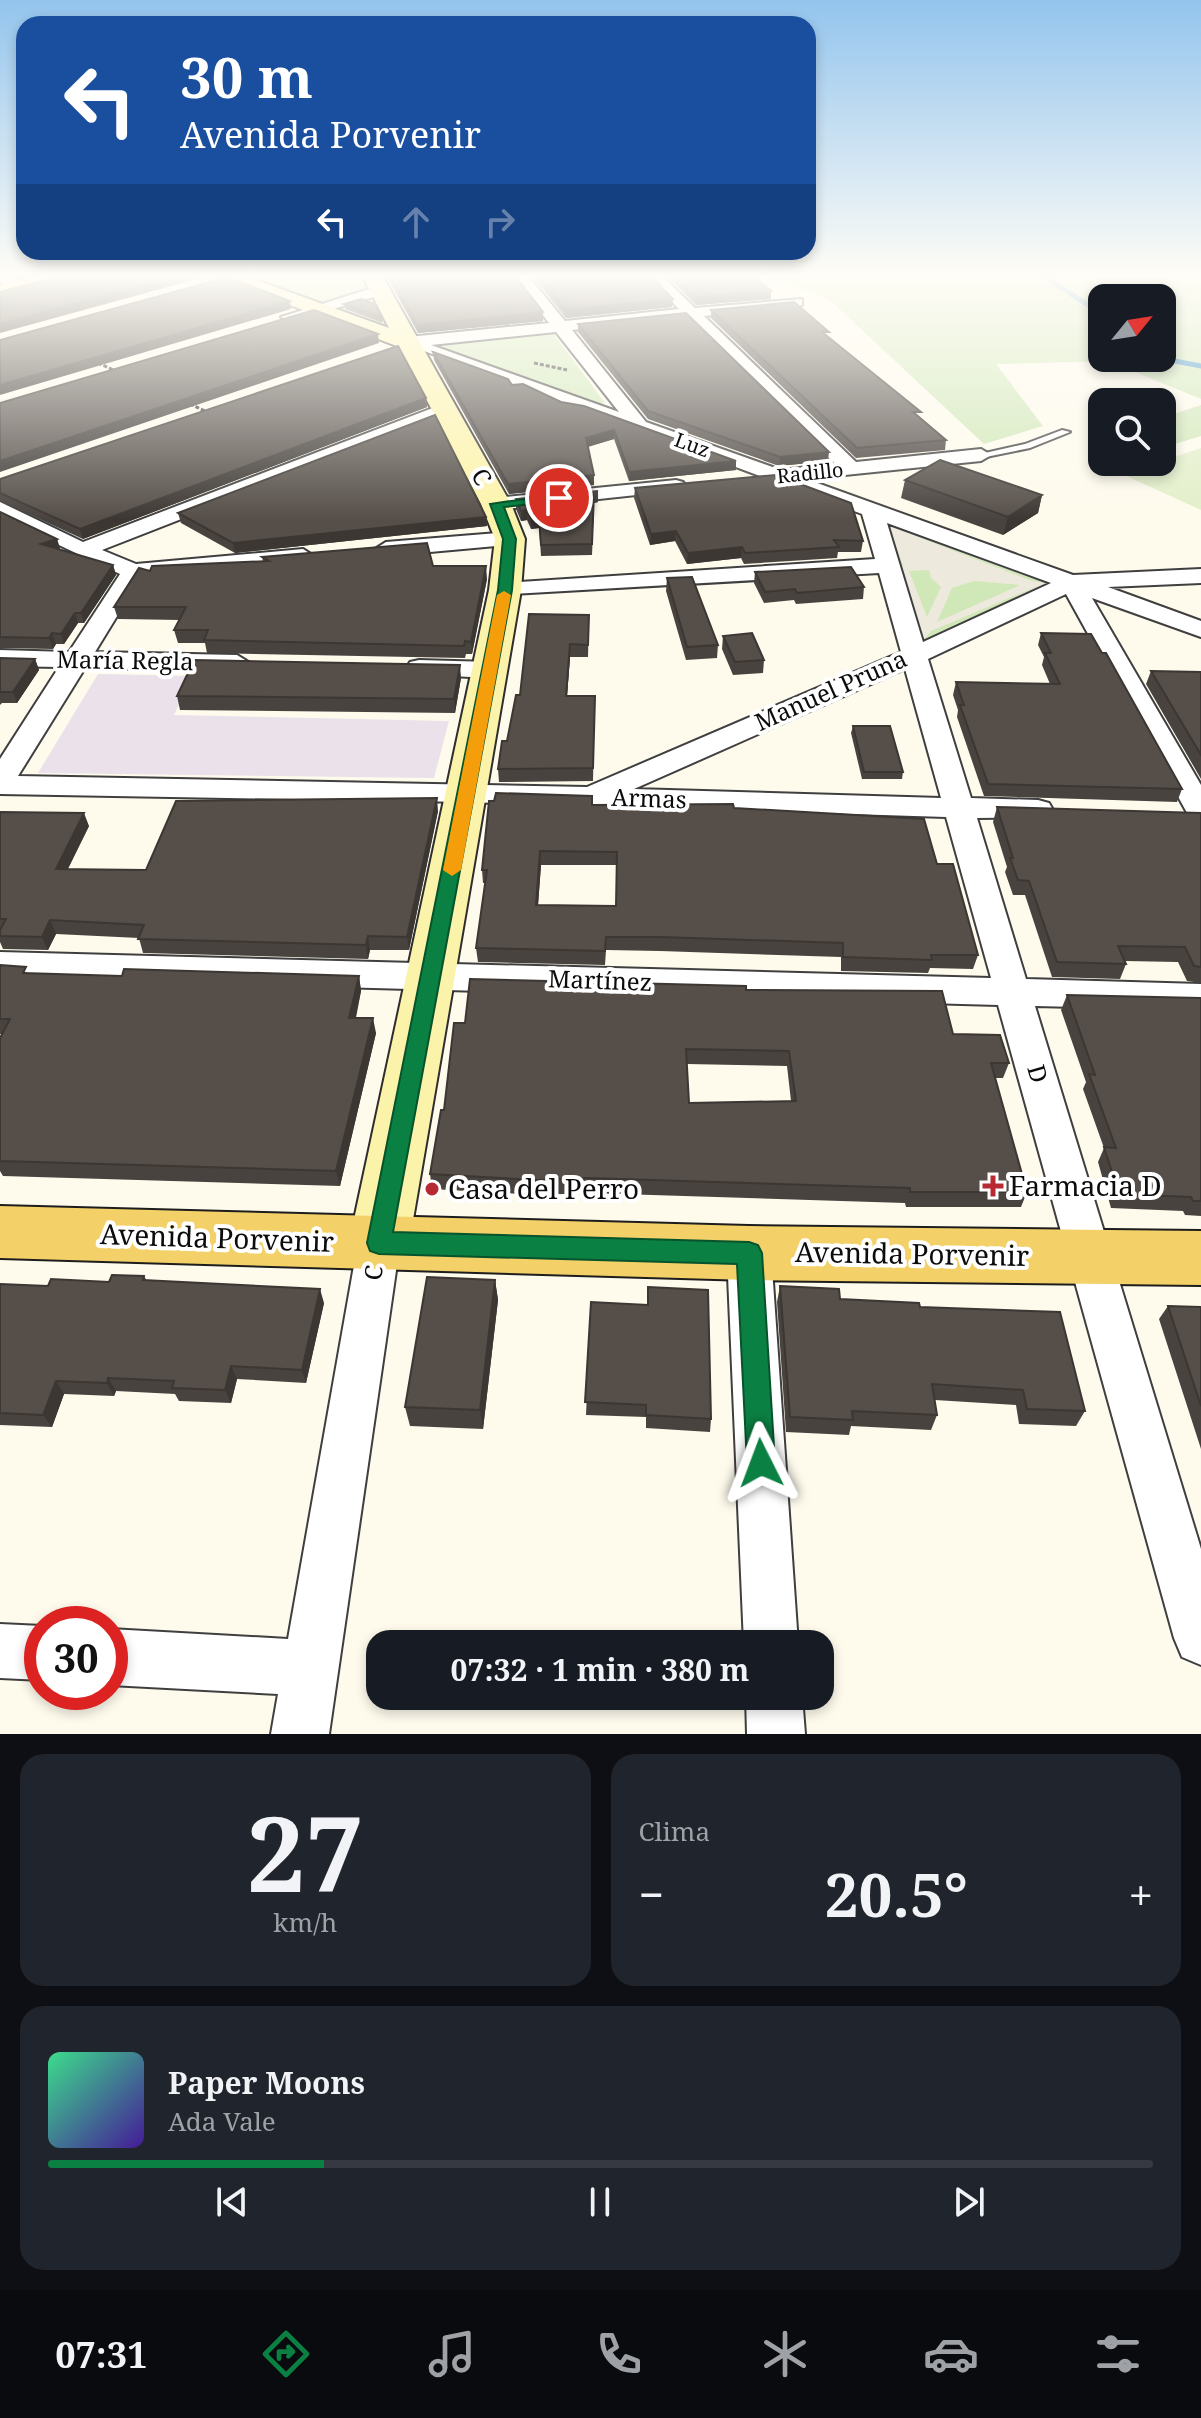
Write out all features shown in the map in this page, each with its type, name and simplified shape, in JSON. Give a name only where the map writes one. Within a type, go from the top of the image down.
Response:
[{"type":"main road","name":"Avenida Porvenir","points":[[0,1232],[749,1253],[1201,1258]]},
{"type":"street","name":"C","points":[[300,1734],[379,1243],[433,976],[505,590],[503,522],[443,410],[402,358]]},
{"type":"street","name":"Luz","points":[[428,358],[640,426],[1201,629]]},
{"type":"street","points":[[585,358],[640,426]]},
{"type":"street","points":[[737,358],[851,468]]},
{"type":"street","points":[[82,550],[443,410]]},
{"type":"street","name":"Radillo","points":[[731,481],[981,455]]},
{"type":"street","points":[[369,551],[700,484]]},
{"type":"street","points":[[0,508],[82,550],[133,571],[321,555]]},
{"type":"street","name":"D","points":[[872,510],[1201,1638]]},
{"type":"street","points":[[505,590],[889,565]]},
{"type":"street","points":[[0,784],[133,571]]},
{"type":"street","points":[[1170,814],[1201,813],[1071,582],[1201,576]]},
{"type":"street","name":"Manuel Pruna","points":[[590,797],[915,655],[1071,582]]},
{"type":"street","name":"María Regla","points":[[0,658],[270,664]]},
{"type":"street","points":[[396,667],[491,670]]},
{"type":"street","name":"Armas","points":[[0,784],[466,793],[1064,811]]},
{"type":"street","name":"Martínez","points":[[0,965],[1201,997]]},
{"type":"street","points":[[749,1253],[770,1630]]},
{"type":"street","points":[[0,1651],[24,1652]]},
{"type":"street","points":[[128,1658],[312,1668]]},
{"type":"street","points":[[775,1710],[776,1734]]},
{"type":"lane","points":[[981,455],[1027,446],[1065,432]]},
{"type":"path","points":[[88,358],[126,376]]},
{"type":"path","points":[[179,399],[205,411]]},
{"type":"shaded area","points":[[882,523],[1032,581],[1045,583],[931,631],[922,642],[904,572],[898,571],[896,566],[903,566],[891,533],[884,531]],"holes":[[[929,570],[931,578],[941,587],[927,617],[909,571]],[[974,581],[1020,585],[937,622],[952,588]]]},
{"type":"shaded area","points":[[98,674],[192,676],[174,715],[449,721],[434,778],[38,773]]},
{"type":"green space","points":[[461,358],[572,358],[605,403],[597,405]]},
{"type":"green space","points":[[892,358],[1088,358],[1088,362],[996,364],[1043,426],[984,444]]},
{"type":"green space","points":[[1176,358],[1201,358],[1201,399],[1135,372],[1176,372]]},
{"type":"green space","points":[[1201,405],[1201,436],[1176,444],[1176,413]]},
{"type":"green space","points":[[1201,448],[1201,510],[1126,476],[1176,476],[1176,456]]},
{"type":"green space","points":[[882,523],[892,527],[1045,583],[922,642]]},
{"type":"building","points":[[0,358],[93,358],[0,385]]},
{"type":"building","points":[[152,358],[307,358],[0,461],[0,403]]},
{"type":"building","points":[[362,358],[404,358],[426,398],[80,529],[0,493],[0,479]]},
{"type":"building","points":[[436,358],[449,358],[508,379],[512,385],[523,384],[561,402],[584,406],[736,461],[629,472],[614,430],[586,438],[594,475],[508,484]]},
{"type":"building","points":[[605,358],[732,358],[829,452],[780,457],[648,411]]},
{"type":"building","points":[[762,358],[854,358],[921,412],[913,412],[946,440],[857,448]]},
{"type":"building","points":[[435,415],[486,517],[233,543],[178,513]]},
{"type":"building","points":[[940,460],[1042,495],[1008,517],[905,480]]},
{"type":"building","points":[[776,475],[851,503],[863,541],[834,540],[839,547],[745,553],[742,547],[688,553],[676,531],[651,534],[635,488]]},
{"type":"building","points":[[598,491],[594,492],[592,544],[541,545],[539,517],[531,518],[527,510],[521,511],[516,499]]},
{"type":"building","points":[[0,512],[57,539],[41,544],[113,565],[81,613],[75,613],[61,634],[52,633],[49,638],[0,637]]},
{"type":"building","points":[[427,543],[433,566],[486,566],[471,642],[465,641],[464,646],[204,640],[208,630],[174,630],[186,607],[114,607],[139,568],[150,571],[152,566],[269,561],[262,557]]},
{"type":"building","points":[[851,567],[864,587],[797,593],[795,589],[765,592],[755,572]]},
{"type":"building","points":[[692,577],[718,645],[687,647],[667,578]]},
{"type":"building","points":[[529,614],[589,615],[588,645],[570,644],[566,696],[595,696],[593,768],[498,769],[502,741],[507,741],[516,695],[520,695]]},
{"type":"building","points":[[752,633],[764,660],[735,662],[723,636]]},
{"type":"building","points":[[1041,633],[1091,634],[1102,653],[1106,653],[1182,789],[988,784],[960,705],[964,705],[956,682],[1060,684],[1045,653],[1051,653]]},
{"type":"building","points":[[0,658],[35,659],[13,692],[0,692]]},
{"type":"building","points":[[194,660],[460,665],[454,699],[177,696]]},
{"type":"building","points":[[1151,671],[1201,672],[1201,755]]},
{"type":"building","points":[[853,726],[890,726],[903,772],[864,772]]},
{"type":"building","points":[[496,793],[592,796],[592,805],[733,804],[734,808],[924,819],[937,864],[953,864],[978,955],[931,955],[932,960],[843,957],[843,943],[661,937],[606,937],[605,951],[476,948],[487,870],[482,870],[489,801],[494,801]],"holes":[[[540,851],[617,852],[616,906],[536,905]]]},
{"type":"building","points":[[437,798],[407,937],[368,936],[366,945],[138,939],[144,925],[50,920],[42,937],[0,936],[6,919],[0,919],[0,812],[84,813],[56,869],[146,870],[176,801]]},
{"type":"building","points":[[997,807],[1201,813],[1201,967],[1194,966],[1185,947],[1118,946],[1126,964],[1057,962],[1029,881],[1018,880]]},
{"type":"building","points":[[0,965],[26,967],[23,973],[122,976],[124,969],[359,976],[349,1018],[373,1018],[336,1171],[0,1161],[0,1038],[10,1019],[0,1019]]},
{"type":"building","points":[[470,979],[746,986],[746,990],[942,991],[953,1034],[1000,1035],[1009,1063],[991,1063],[1027,1192],[910,1192],[910,1188],[588,1178],[536,1180],[430,1174],[441,1110],[444,1110],[454,1023],[465,1023]],"holes":[[[686,1049],[789,1051],[796,1101],[689,1103]]]},
{"type":"building","points":[[1067,995],[1201,998],[1201,1201],[1193,1201],[1191,1197],[1119,1194],[1104,1147],[1116,1148],[1089,1074],[1095,1075]]},
{"type":"building","points":[[112,1275],[144,1276],[143,1280],[320,1289],[302,1370],[231,1366],[225,1390],[172,1388],[174,1381],[108,1378],[107,1383],[56,1381],[43,1415],[0,1413],[0,1284],[48,1286],[51,1279],[109,1282]]},
{"type":"building","points":[[427,1277],[495,1280],[480,1410],[405,1407]]},
{"type":"building","points":[[780,1286],[839,1289],[840,1299],[919,1303],[920,1307],[1060,1312],[1085,1411],[1027,1409],[1023,1390],[932,1384],[937,1415],[852,1411],[853,1420],[790,1417]]},
{"type":"building","points":[[648,1287],[708,1290],[711,1419],[646,1415],[646,1405],[585,1402],[591,1302],[648,1305]]},
{"type":"building","points":[[1168,1306],[1201,1307],[1201,1406]]},
{"type":"waterway","points":[[1176,361],[1201,366]]},
{"type":"slow traffic","points":[[452,870],[504,595]]},
{"type":"place","name":"Farmacia D","points":[[993,1186]]},
{"type":"place","name":"Casa del Perro","points":[[432,1189]]},
{"type":"route","points":[[559,498],[496,504],[510,539],[505,590],[433,976],[379,1243],[749,1253],[761,1463]]}]
